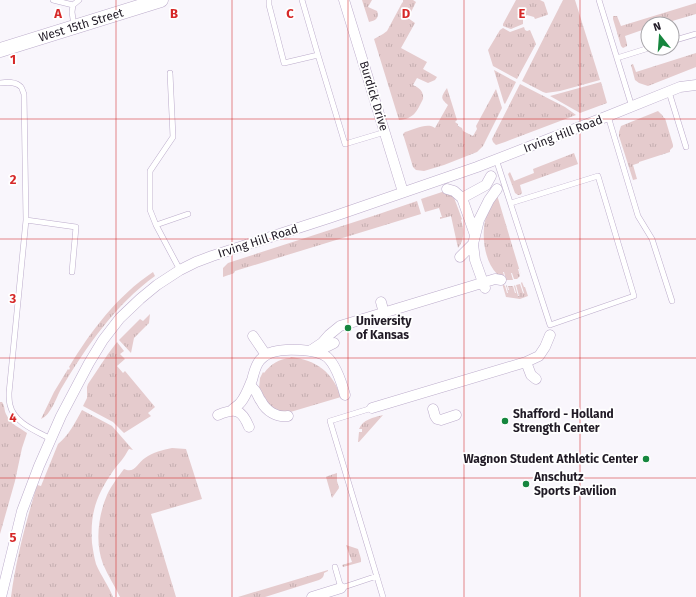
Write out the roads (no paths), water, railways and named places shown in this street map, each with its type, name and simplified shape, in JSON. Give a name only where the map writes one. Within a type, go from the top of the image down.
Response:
[{"type":"street","name":"Burdick Drive","points":[[344,0],[403,192]]},
{"type":"street","name":"West 15th Street","points":[[0,50],[153,1]]},
{"type":"street","name":"Irving Hill Road","points":[[1,597],[22,511],[39,466],[68,402],[103,340],[120,318],[140,298],[157,285],[180,270],[212,256],[481,166],[680,87],[695,87]]},
{"type":"street","points":[[462,198],[486,185],[491,176]]},
{"type":"street","points":[[447,188],[454,191],[462,198],[474,239],[475,260],[484,285]]},
{"type":"street","points":[[460,257],[474,239],[479,220],[489,200],[497,189]]},
{"type":"street","points":[[346,396],[324,349],[329,335],[340,326],[484,285],[495,279],[501,280]]},
{"type":"street","points":[[381,302],[384,313]]},
{"type":"street","points":[[372,408],[526,362],[539,356],[550,335]]},
{"type":"street","points":[[253,336],[266,355]]},
{"type":"street","points":[[232,410],[242,401],[259,361],[266,355],[284,350],[320,353],[334,343]]},
{"type":"street","points":[[310,351],[324,349]]},
{"type":"street","points":[[526,362],[531,375],[536,379]]},
{"type":"street","points":[[250,385],[268,410],[279,416],[288,416]]},
{"type":"street","points":[[428,392],[437,419],[441,420],[456,415]]},
{"type":"street","points":[[243,398],[243,416]]},
{"type":"street","points":[[393,411],[409,398]]},
{"type":"street","points":[[218,414],[232,410],[238,411],[243,416],[249,427]]},
{"type":"street","points":[[312,597],[341,588]]},
{"type":"lane","points":[[53,0],[73,5]]},
{"type":"lane","points":[[74,27],[72,12],[73,5],[79,0]]},
{"type":"lane","points":[[268,0],[284,63],[318,54]]},
{"type":"lane","points":[[302,0],[345,144],[385,132]]},
{"type":"lane","points":[[599,0],[632,106]]},
{"type":"lane","points":[[680,39],[696,34]]},
{"type":"lane","points":[[617,58],[640,51]]},
{"type":"lane","points":[[170,73],[174,137],[150,171],[150,210],[156,225],[180,270]]},
{"type":"lane","points":[[0,83],[12,82],[17,84],[22,87],[24,94],[26,220],[9,404],[11,411],[18,420],[51,439]]},
{"type":"lane","points":[[669,92],[686,148]]},
{"type":"lane","points":[[608,116],[638,216],[652,239],[672,301]]},
{"type":"lane","points":[[496,159],[550,325],[634,296],[598,176],[511,203]]},
{"type":"lane","points":[[156,225],[188,214]]},
{"type":"lane","points":[[26,220],[76,227],[72,272]]},
{"type":"lane","points":[[372,408],[330,421],[383,597]]},
{"type":"lane","points":[[335,567],[341,588],[377,576]]},
{"type":"place","name":"University of Kansas","points":[[348,328]]},
{"type":"place","name":"Shafford - Holland Strength Center","points":[[505,421]]},
{"type":"place","name":"Wagnon Student Athletic Center","points":[[646,459]]},
{"type":"place","name":"Anschutz Sports Pavilion","points":[[526,484]]}]
